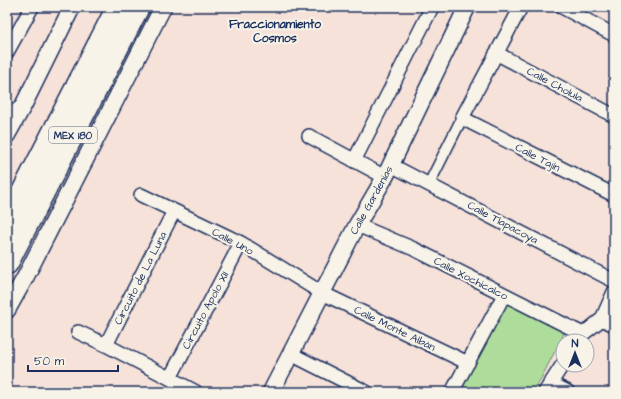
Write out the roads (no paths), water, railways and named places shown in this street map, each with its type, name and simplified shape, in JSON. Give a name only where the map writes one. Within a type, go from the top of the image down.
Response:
[{"type":"highway","name":"MEX 180","points":[[7,223],[118,7]]},
{"type":"highway","name":"MEX 180","points":[[7,263],[138,7]]},
{"type":"street","points":[[7,52],[32,7]]},
{"type":"street","points":[[7,135],[72,7]]},
{"type":"street","points":[[7,310],[26,276],[163,7]]},
{"type":"street","points":[[354,161],[432,7]]},
{"type":"street","name":"Calle Gardenias","points":[[271,392],[357,225],[388,171],[467,7]]},
{"type":"street","points":[[429,184],[496,52],[521,7]]},
{"type":"street","points":[[562,7],[614,35]]},
{"type":"street","name":"Calle Cholula","points":[[496,52],[614,116]]},
{"type":"street","points":[[7,116],[23,106]]},
{"type":"street","name":"Calle Tajín","points":[[462,118],[614,195]]},
{"type":"street","name":"Calle Tlapacoya","points":[[309,136],[354,161],[429,184],[614,281]]},
{"type":"street","name":"Calle Uno","points":[[141,195],[241,243],[322,293]]},
{"type":"street","name":"Circuito de La Luna","points":[[106,345],[174,212]]},
{"type":"street","name":"Calle Xochicalco","points":[[357,225],[414,249],[504,295],[572,333]]},
{"type":"street","name":"Circuito Apolo XII","points":[[170,378],[241,243]]},
{"type":"street","points":[[587,333],[602,319],[614,292]]},
{"type":"street","name":"Calle Monte Albán","points":[[322,293],[468,363]]},
{"type":"street","points":[[452,392],[504,295]]},
{"type":"street","points":[[602,319],[614,325]]},
{"type":"street","points":[[78,332],[196,392]]},
{"type":"street","points":[[291,354],[366,392]]},
{"type":"street","points":[[557,373],[547,388],[568,392]]},
{"type":"district","name":"Fraccionamiento Cosmos","points":[[275,31]]}]
